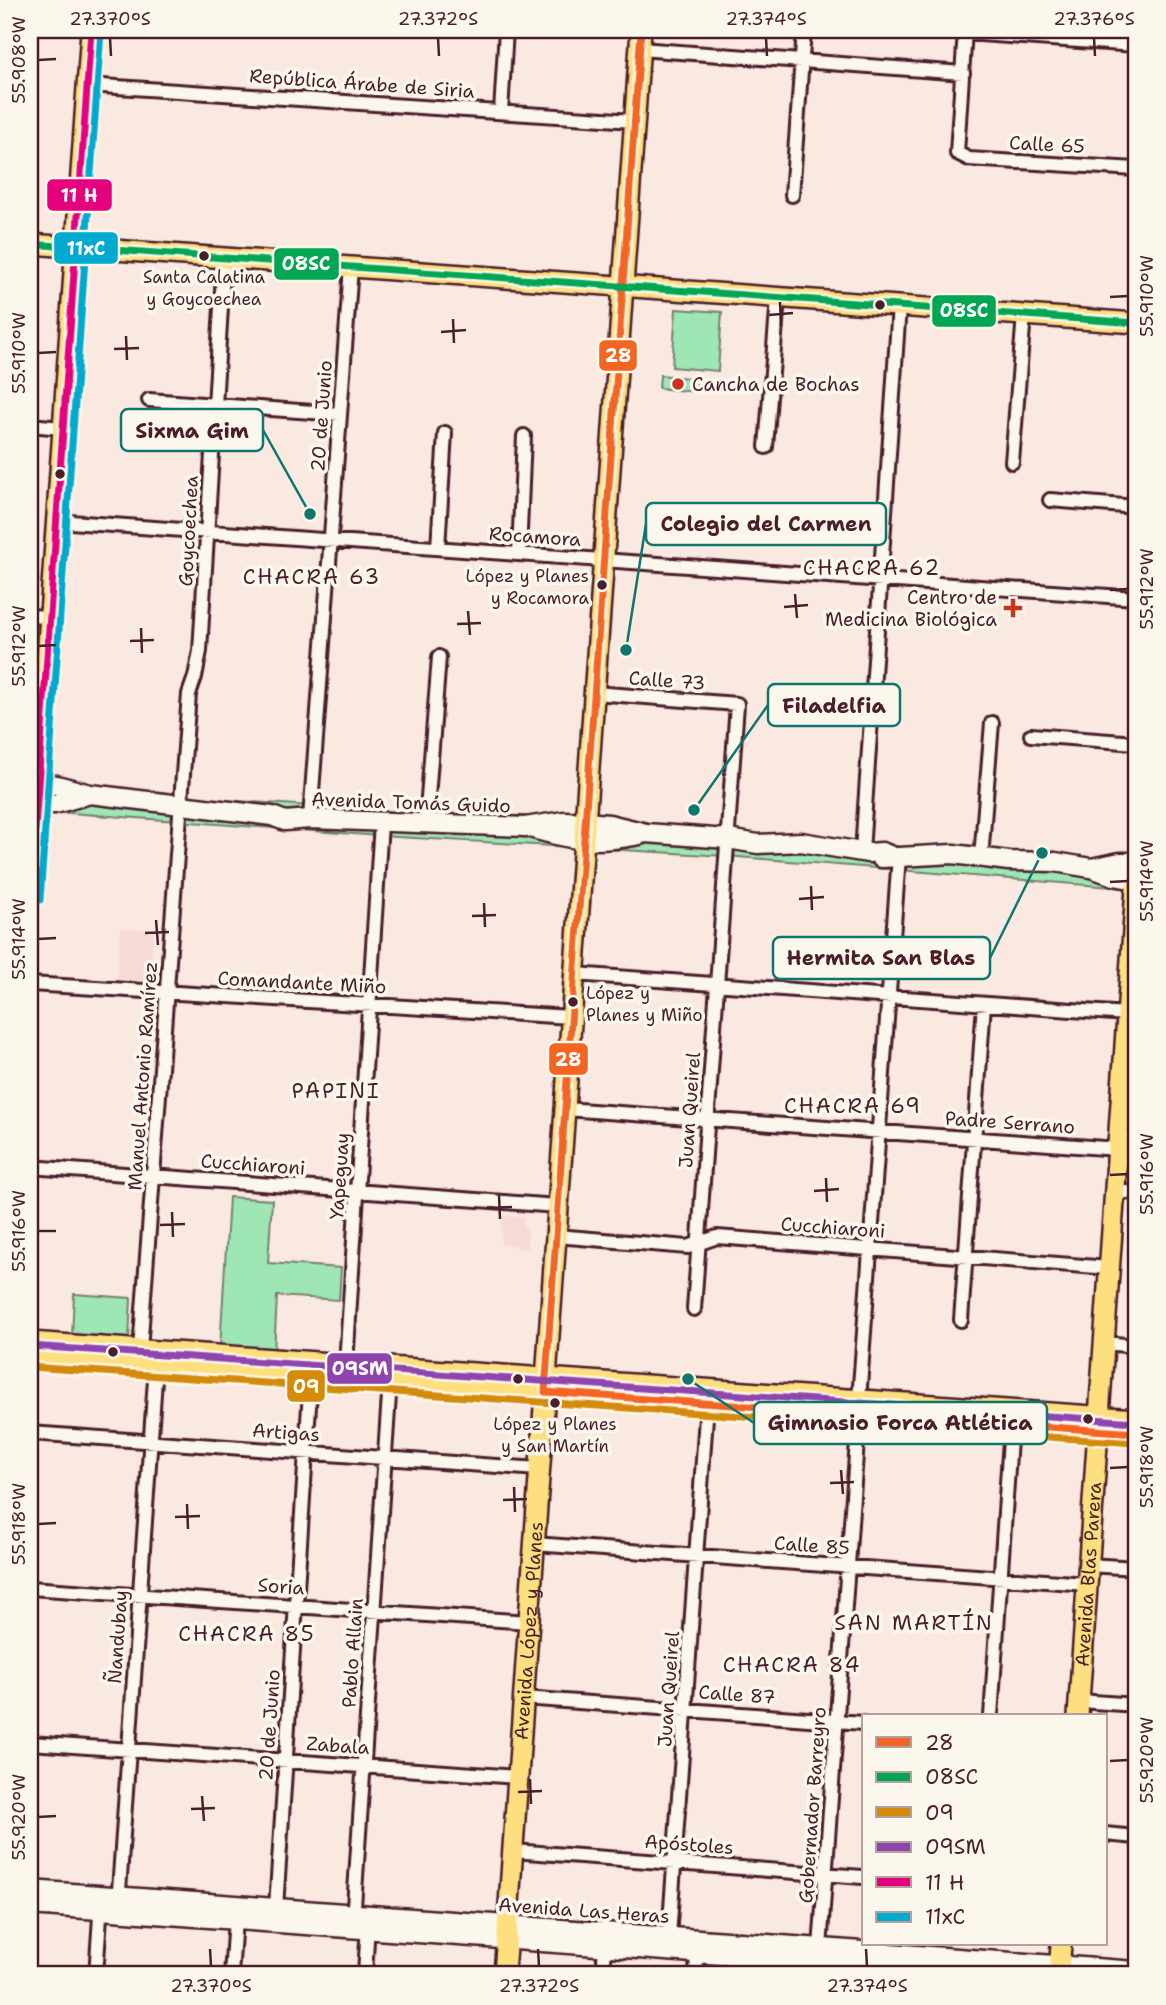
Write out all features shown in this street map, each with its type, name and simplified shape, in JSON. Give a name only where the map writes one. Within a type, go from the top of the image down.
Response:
[{"type":"main road","points":[[30,899],[39,616],[56,521],[91,30]]},
{"type":"main road","name":"Avenida López y Planes","points":[[504,1975],[640,39]]},
{"type":"main road","points":[[30,244],[1136,323]]},
{"type":"main road","name":"Avenida Tomás Guido","points":[[34,782],[90,794],[272,816],[285,821],[302,819],[525,827],[564,821],[584,831],[609,824],[646,834],[728,839],[758,844],[801,842],[881,858],[953,854],[1009,861],[1055,862],[1136,880]]},
{"type":"main road","name":"Avenida Tomás Guido","points":[[33,804],[55,804],[90,794]]},
{"type":"main road","name":"Avenida Tomás Guido","points":[[1091,868],[1120,862],[1136,862]]},
{"type":"main road","name":"Avenida Blas Parera","points":[[1078,1709],[1118,1149],[1131,1037],[1128,1014],[1136,888]]},
{"type":"main road","points":[[30,1342],[345,1364],[707,1403],[859,1407],[1011,1424],[1099,1423],[1136,1419]]},
{"type":"main road","points":[[30,1356],[390,1381],[545,1385],[1099,1423],[1136,1433]]},
{"type":"main road","name":"Avenida Las Heras","points":[[30,1890],[110,1904],[235,1920],[360,1922],[507,1932],[669,1937],[785,1960],[820,1948],[1059,1970],[1136,1971]]},
{"type":"main road","name":"Avenida Las Heras","points":[[30,1905],[276,1908],[360,1922]]},
{"type":"main road","name":"Avenida Las Heras","points":[[507,1932],[605,1947],[785,1960],[872,1971],[970,1963],[999,1975]]},
{"type":"main road","points":[[1059,1970],[1061,1946]]},
{"type":"street","points":[[501,112],[506,30]]},
{"type":"street","points":[[792,195],[804,30]]},
{"type":"street","points":[[640,39],[802,61],[963,73],[965,32],[1136,45]]},
{"type":"street","name":"Calle 65","points":[[963,73],[957,153],[969,159],[1136,169]]},
{"type":"street","name":"República Árabe de Siria","points":[[87,85],[634,121]]},
{"type":"street","name":"Goycoechea","points":[[180,805],[189,695],[200,651],[224,258]]},
{"type":"street","name":"20 de Junio","points":[[302,819],[331,540],[351,267]]},
{"type":"street","points":[[766,447],[778,298]]},
{"type":"street","points":[[865,853],[899,306]]},
{"type":"street","points":[[1012,462],[1024,315]]},
{"type":"street","points":[[149,400],[340,414]]},
{"type":"street","points":[[30,425],[62,428]]},
{"type":"street","points":[[438,548],[445,433]]},
{"type":"street","points":[[519,554],[524,436]]},
{"type":"street","points":[[1050,500],[1136,507]]},
{"type":"street","name":"Rocamora","points":[[56,521],[1136,598]]},
{"type":"street","points":[[426,823],[439,657]]},
{"type":"street","name":"Calle 73","points":[[594,693],[737,704]]},
{"type":"street","name":"Juan Queirel","points":[[694,1309],[737,704]]},
{"type":"street","points":[[981,858],[992,723]]},
{"type":"street","points":[[1031,735],[1136,743]]},
{"type":"street","name":"Manuel Antonio Ramírez","points":[[140,1350],[180,805]]},
{"type":"street","name":"Yapeguay","points":[[345,1364],[381,822]]},
{"type":"street","name":"Gobernador Barreyro","points":[[820,1948],[872,1250],[889,997],[895,856]]},
{"type":"street","points":[[574,974],[1128,1014]]},
{"type":"street","name":"Comandante Miño","points":[[30,984],[571,1017]]},
{"type":"street","points":[[961,1320],[984,1004]]},
{"type":"street","name":"Padre Serrano","points":[[565,1109],[1118,1149]]},
{"type":"street","name":"Cucchiaroni","points":[[30,1167],[558,1206]]},
{"type":"street","points":[[1115,1191],[1136,1193]]},
{"type":"street","name":"Cucchiaroni","points":[[556,1236],[688,1247],[717,1237],[1110,1268]]},
{"type":"street","points":[[1104,1343],[1136,1346]]},
{"type":"street","name":"Ñandubay","points":[[96,1975],[110,1904],[129,1751],[156,1365]]},
{"type":"street","name":"20 de Junio","points":[[276,1908],[311,1376]]},
{"type":"street","name":"Pablo Allain","points":[[365,1975],[360,1922],[364,1766],[390,1381]]},
{"type":"street","name":"Juan Queirel","points":[[669,1937],[707,1403]]},
{"type":"street","points":[[990,1714],[1011,1424]]},
{"type":"street","name":"Artigas","points":[[30,1433],[540,1469]]},
{"type":"street","name":"Calle 85","points":[[534,1544],[1000,1578],[1088,1575],[1136,1568]]},
{"type":"street","name":"Soria","points":[[30,1588],[529,1622]]},
{"type":"street","name":"Calle 87","points":[[523,1698],[862,1723]]},
{"type":"street","points":[[1078,1709],[1136,1705]]},
{"type":"street","name":"Zabala","points":[[30,1743],[518,1777]]},
{"type":"street","points":[[1106,1834],[1136,1837]]},
{"type":"street","name":"Apóstoles","points":[[513,1851],[862,1877]]},
{"type":"street","points":[[231,1975],[235,1920]]},
{"type":"street","points":[[603,1975],[605,1947]]},
{"type":"street","points":[[696,1975],[697,1953]]},
{"type":"shaded area","points":[[121,928],[154,930],[150,981],[117,979]]},
{"type":"shaded area","points":[[502,1216],[524,1217],[523,1227],[528,1228],[527,1249],[501,1244]]},
{"type":"green space","points":[[676,309],[722,312],[718,371],[672,367]]},
{"type":"green space","name":"Cancha de Bochas","points":[[660,375],[697,379],[695,392],[659,388]]},
{"type":"green space","points":[[30,780],[181,797],[427,814],[585,817],[728,835],[1136,863],[1136,889],[726,856],[380,836],[30,810]]},
{"type":"green space","points":[[229,1197],[272,1200],[268,1263],[341,1268],[339,1300],[277,1296],[274,1353],[220,1349]]},
{"type":"green space","points":[[74,1294],[131,1298],[129,1339],[72,1336]]},
{"type":"transit line","points":[[30,899],[91,30]]},
{"type":"transit line","name":"28","points":[[641,30],[545,1392],[1136,1433]]},
{"type":"transit line","name":"11xC","points":[[40,900],[101,31]]},
{"type":"transit line","name":"08SC","points":[[30,244],[1136,323]]},
{"type":"transit line","name":"09SM","points":[[31,1346],[1136,1422]]},
{"type":"transit line","name":"09","points":[[30,1367],[1135,1443]]},
{"type":"place","name":"Santa Calatina y Goycoechea","points":[[204,256]]},
{"type":"place","name":"Cancha de Bochas","points":[[678,384]]},
{"type":"place","name":"Sixma Gim","points":[[310,514]]},
{"type":"place","name":"López y Planes y Rocamora","points":[[602,585]]},
{"type":"place","name":"Centro de Medicina Biológica","points":[[1013,608]]},
{"type":"place","name":"Colegio del Carmen","points":[[626,650]]},
{"type":"place","name":"Filadelfia","points":[[694,810]]},
{"type":"place","name":"Hermita San Blas","points":[[1042,853]]},
{"type":"place","name":"López y Planes y Miño","points":[[573,1002]]},
{"type":"place","name":"Gimnasio Forca Atlética","points":[[688,1379]]},
{"type":"place","name":"López y Planes y San Martín","points":[[555,1403]]},
{"type":"district","name":"CHACRA 62","points":[[872,568]]},
{"type":"district","name":"CHACRA 63","points":[[312,577]]},
{"type":"district","name":"PAPINI","points":[[336,1091]]},
{"type":"district","name":"CHACRA 69","points":[[853,1106]]},
{"type":"district","name":"SAN MARTÍN","points":[[914,1623]]},
{"type":"district","name":"CHACRA 85","points":[[247,1634]]},
{"type":"district","name":"CHACRA 84","points":[[792,1665]]}]
